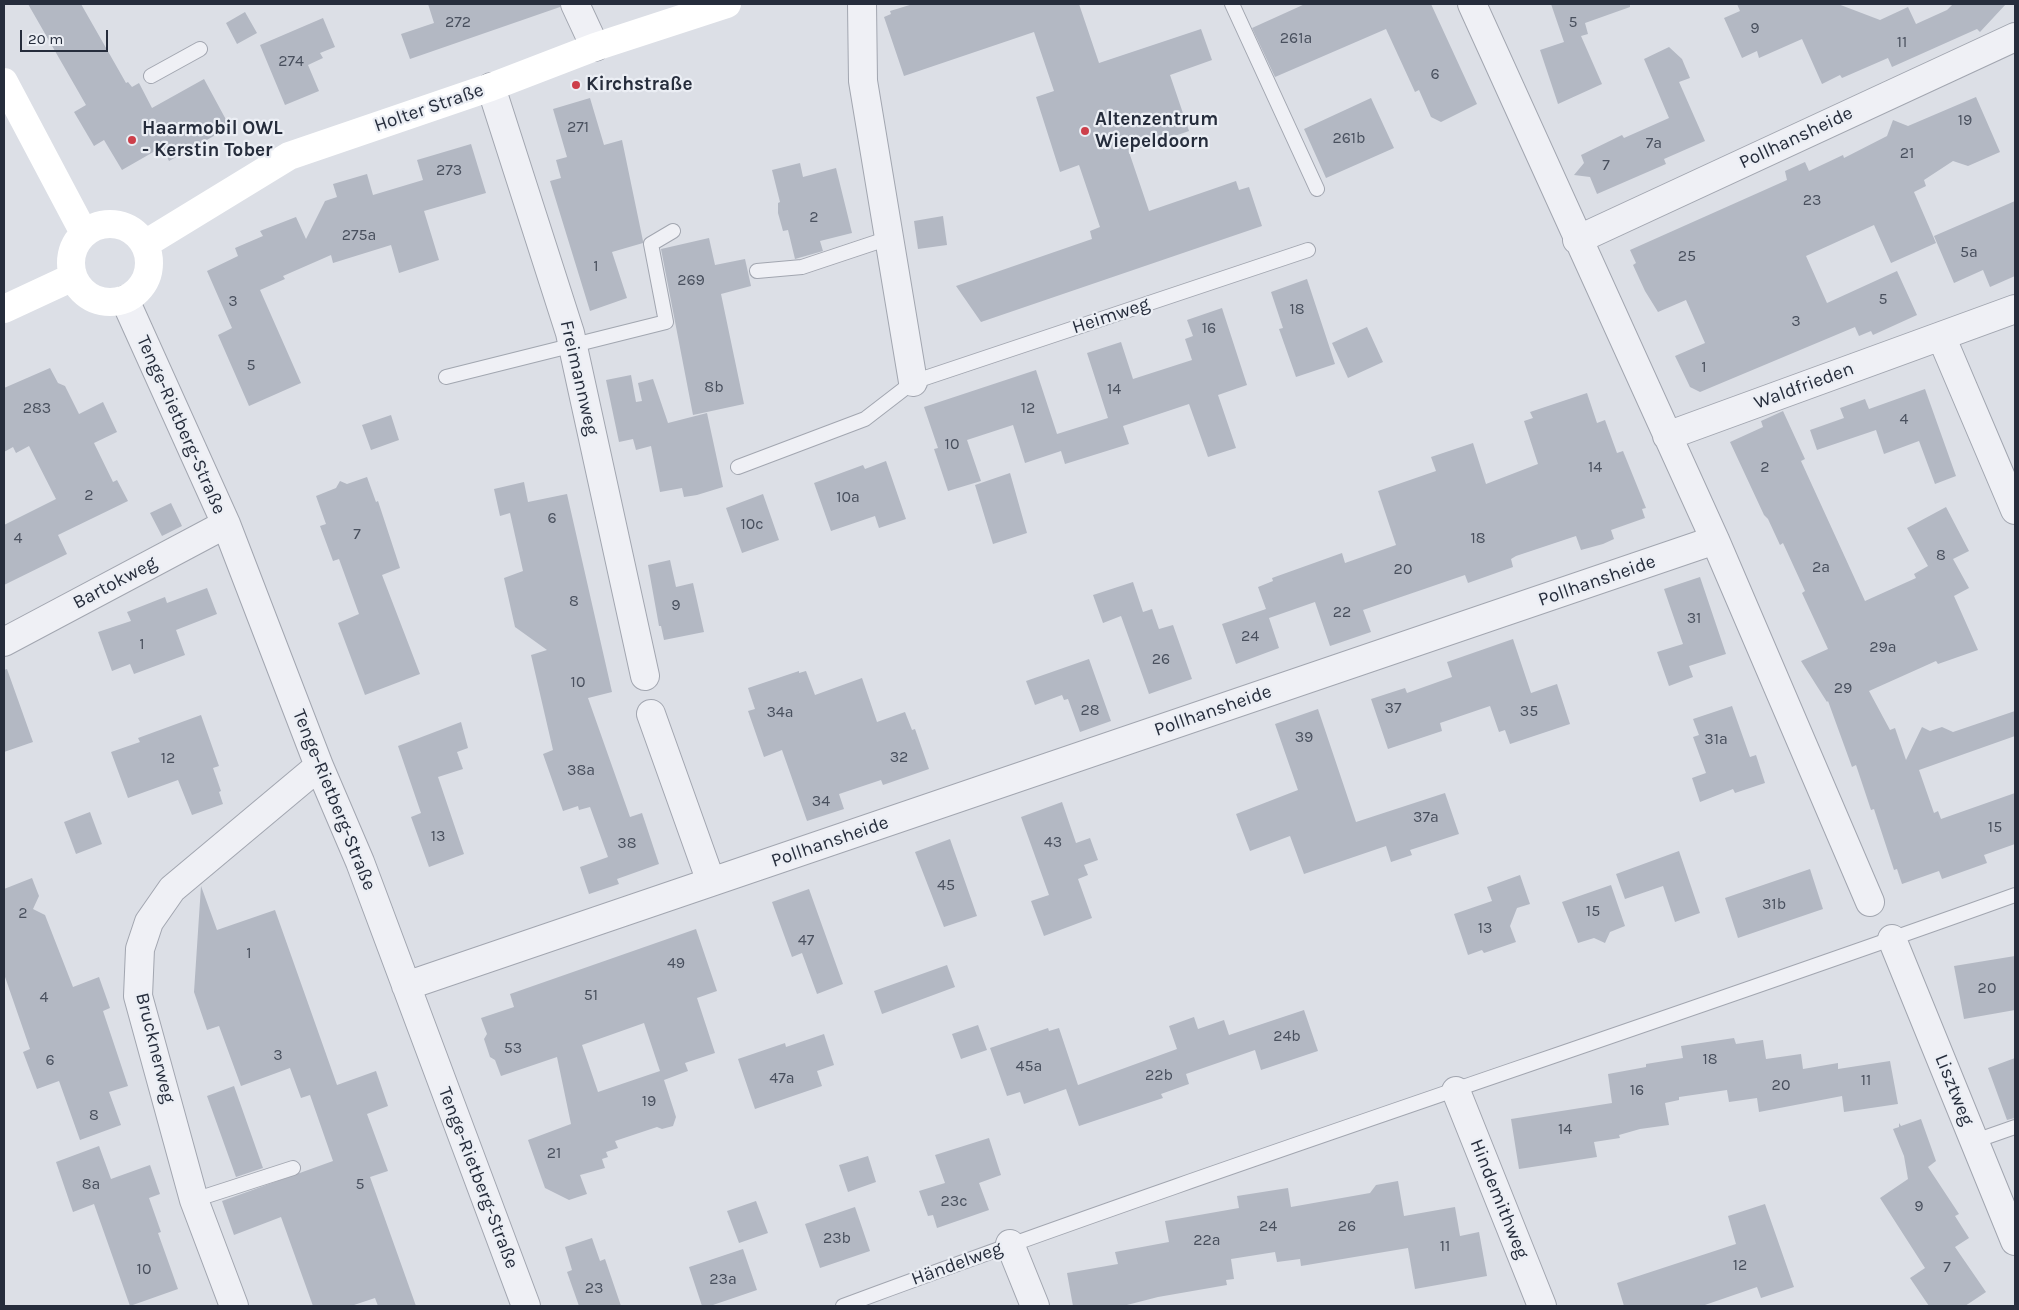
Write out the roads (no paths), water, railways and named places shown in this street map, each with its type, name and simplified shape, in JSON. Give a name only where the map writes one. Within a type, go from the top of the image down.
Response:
[{"type":"street","points":[[575,4],[596,47]]},
{"type":"street","name":"Holter Straße","points":[[145,244],[289,156],[490,87],[596,47],[727,4]]},
{"type":"street","points":[[862,4],[863,81],[913,382]]},
{"type":"street","points":[[1472,4],[1577,240],[1716,540],[1870,902]]},
{"type":"street","name":"Pollhansheide","points":[[1577,240],[2015,37]]},
{"type":"street","points":[[4,82],[84,233]]},
{"type":"street","name":"Freimannweg","points":[[490,87],[573,345],[645,676]]},
{"type":"street","points":[[106,223],[118,224],[134,231],[145,244],[150,257],[150,270],[141,288],[125,300],[99,301],[87,295],[73,277],[72,252],[84,233],[106,223]]},
{"type":"street","points":[[4,309],[73,277]]},
{"type":"street","name":"Tenge-Rietberg-Straße","points":[[125,300],[226,524],[319,766],[360,862],[526,1306]]},
{"type":"street","name":"Waldfrieden","points":[[1667,436],[2015,309]]},
{"type":"street","points":[[1941,336],[2015,510]]},
{"type":"street","name":"Bartokweg","points":[[4,642],[226,524]]},
{"type":"street","name":"Pollhansheide","points":[[406,986],[1716,540]]},
{"type":"street","points":[[651,714],[711,882]]},
{"type":"street","name":"Brucknerweg","points":[[234,1306],[194,1200],[138,996],[140,949],[149,922],[172,889],[319,766]]},
{"type":"street","name":"Lisztweg","points":[[1892,939],[2015,1241]]},
{"type":"street","name":"Hindemithweg","points":[[1456,1091],[1542,1306]]},
{"type":"street","name":"Händelweg","points":[[1010,1244],[1035,1306]]},
{"type":"lane","points":[[1232,4],[1317,189]]},
{"type":"lane","points":[[151,76],[200,49]]},
{"type":"lane","points":[[446,377],[666,322],[651,244],[673,231]]},
{"type":"lane","points":[[757,271],[802,267],[889,238]]},
{"type":"lane","name":"Heimweg","points":[[738,467],[865,419],[913,382],[1308,250]]},
{"type":"lane","points":[[1010,1244],[1456,1091],[1892,939],[2015,894]]},
{"type":"lane","points":[[1975,1141],[2015,1127]]},
{"type":"lane","points":[[194,1200],[293,1168]]},
{"type":"lane","name":"Händelweg","points":[[843,1306],[1010,1244]]},
{"type":"place","name":"Kirchstraße","points":[[576,85]]},
{"type":"place","name":"Altenzentrum Wiepeldoorn","points":[[1085,131]]},
{"type":"place","name":"Haarmobil OWL - Kerstin Tober","points":[[132,140]]}]
